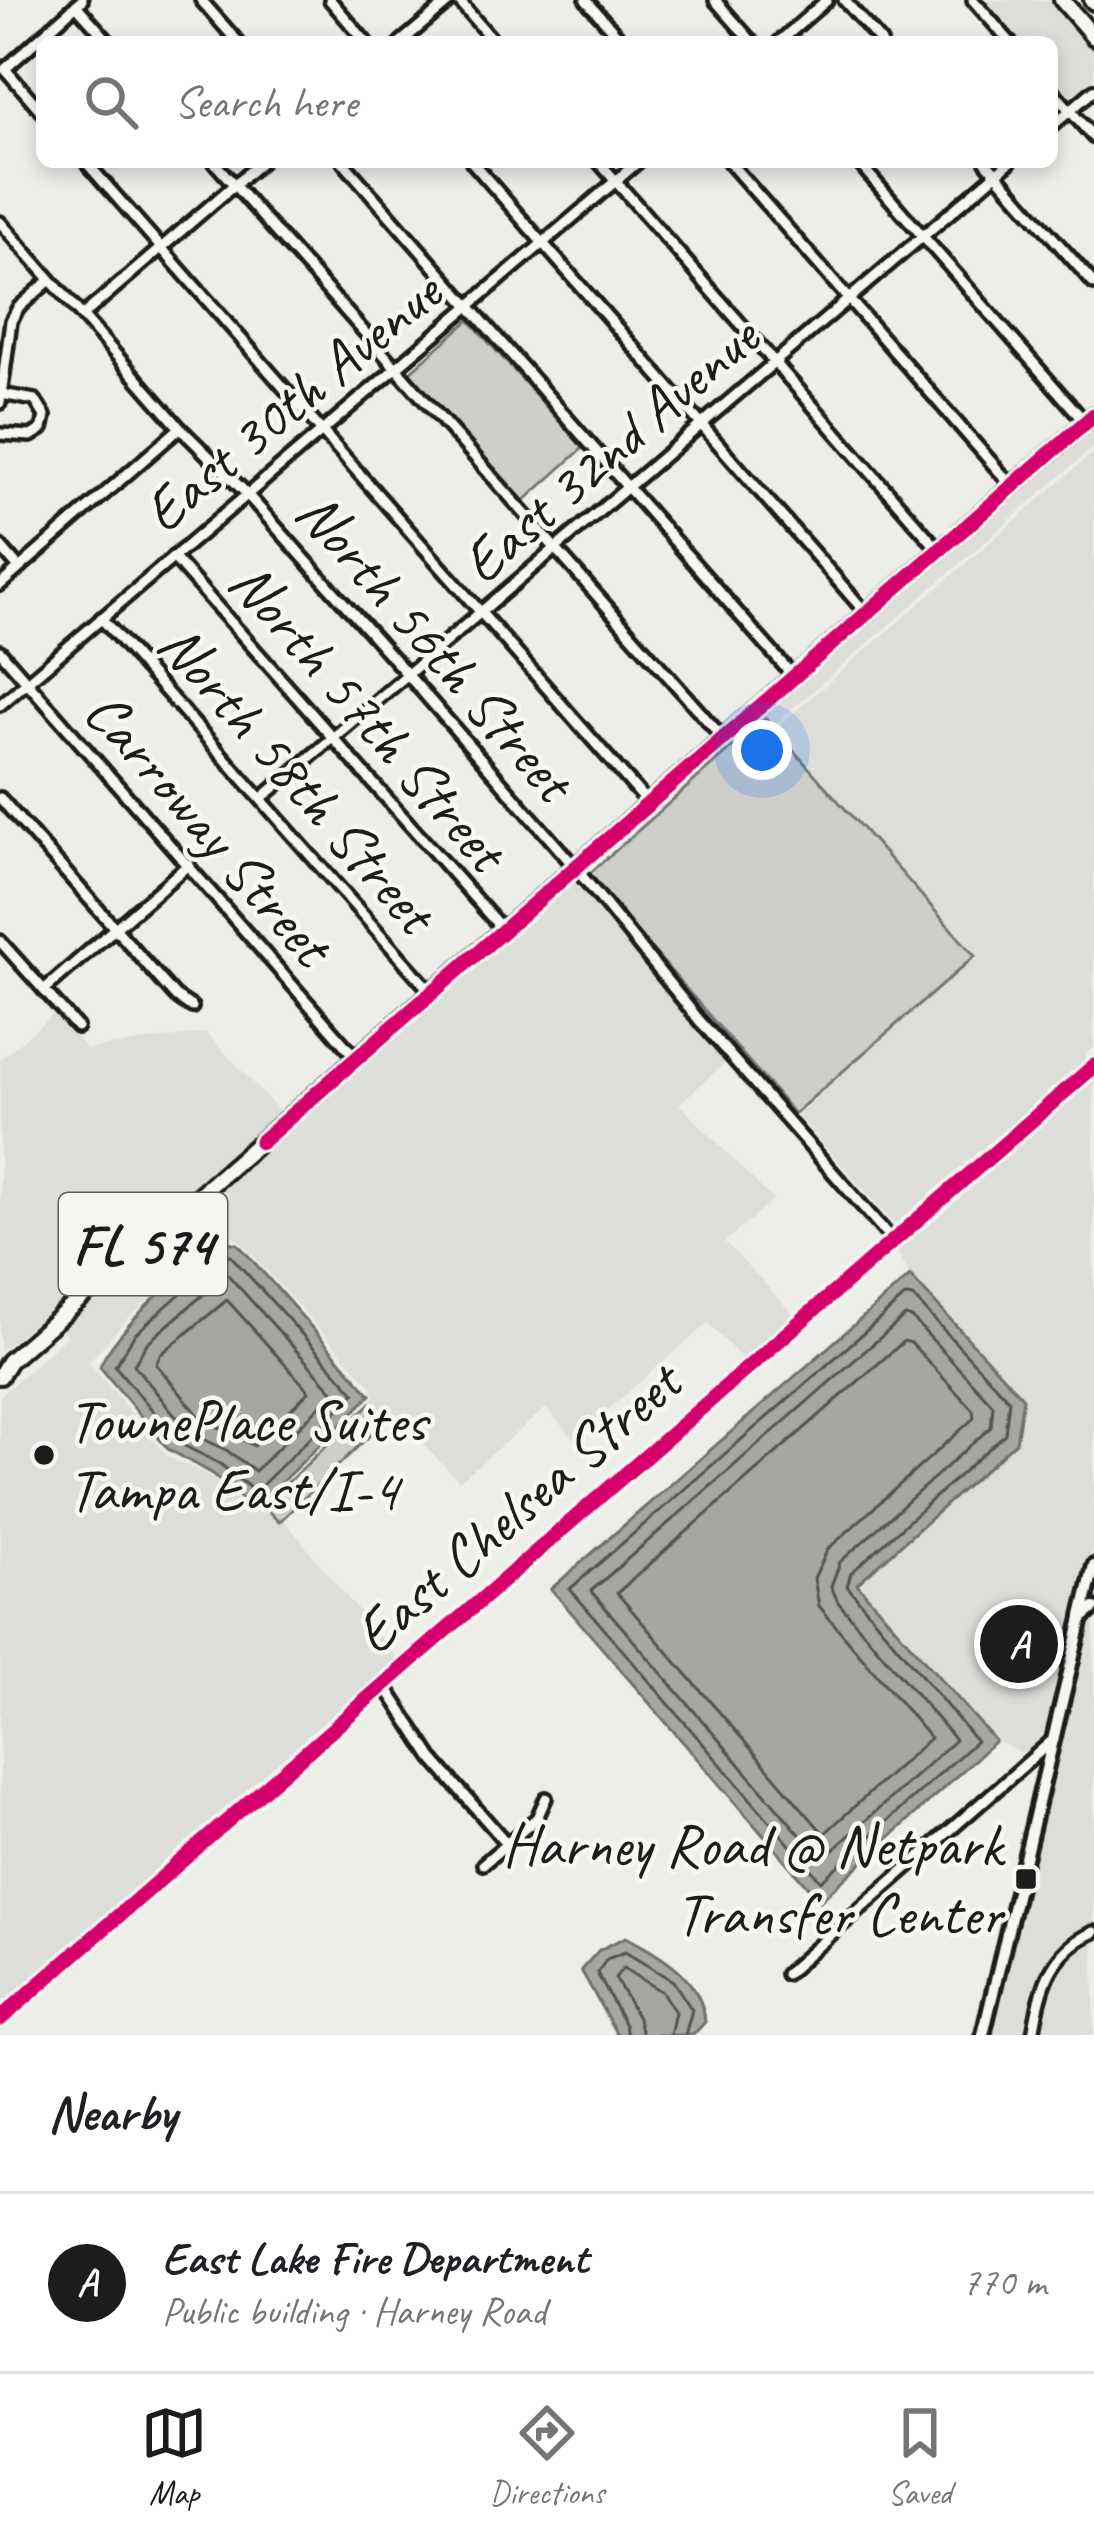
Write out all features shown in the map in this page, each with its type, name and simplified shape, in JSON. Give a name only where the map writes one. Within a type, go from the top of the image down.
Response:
[{"type":"main road","points":[[1062,0],[1094,37]]},
{"type":"main road","name":"FL 574","points":[[0,1376],[4,1362],[1090,418]]},
{"type":"street","points":[[201,0],[233,36]]},
{"type":"street","points":[[329,0],[362,36]]},
{"type":"street","points":[[409,36],[454,0],[488,36]]},
{"type":"street","points":[[586,0],[618,36]]},
{"type":"street","points":[[715,0],[747,36]]},
{"type":"street","points":[[786,36],[827,0]]},
{"type":"street","points":[[844,0],[876,36]]},
{"type":"street","points":[[973,0],[1005,36]]},
{"type":"street","points":[[41,36],[79,2],[104,36]]},
{"type":"street","points":[[36,41],[5,69],[36,105]]},
{"type":"street","points":[[1058,121],[1094,90]]},
{"type":"street","points":[[1058,97],[1094,138]]},
{"type":"street","points":[[91,168],[647,802]]},
{"type":"street","points":[[219,168],[722,737]]},
{"type":"street","points":[[82,316],[253,168]]},
{"type":"street","points":[[348,168],[794,676]]},
{"type":"street","points":[[477,168],[866,613]]},
{"type":"street","points":[[604,168],[939,550]]},
{"type":"street","name":"East 30th Avenue","points":[[0,704],[631,168]]},
{"type":"street","points":[[734,168],[1012,486]]},
{"type":"street","points":[[863,168],[1090,418]]},
{"type":"street","points":[[991,168],[1094,284]]},
{"type":"street","name":"East 32nd Avenue","points":[[262,798],[1002,168]]},
{"type":"street","name":"North 56th Street","points":[[0,222],[180,428],[245,493],[408,675],[892,1241]]},
{"type":"street","points":[[0,403],[10,321],[50,280]]},
{"type":"street","points":[[0,434],[31,436],[42,429],[45,416],[35,400],[1,394]]},
{"type":"street","points":[[0,585],[180,428]]},
{"type":"street","points":[[0,546],[19,568]]},
{"type":"street","name":"North 57th Street","points":[[173,556],[502,929]]},
{"type":"street","name":"North 58th Street","points":[[101,618],[431,992]]},
{"type":"street","name":"Carroway Street","points":[[0,651],[356,1058]]},
{"type":"street","points":[[0,798],[175,996],[192,1006]]},
{"type":"street","points":[[44,990],[189,864]]},
{"type":"street","points":[[0,941],[77,1027]]},
{"type":"street","name":"East Chelsea Street","points":[[0,2019],[1094,1066]]},
{"type":"street","points":[[983,2035],[1094,1566]]},
{"type":"street","points":[[1082,1618],[1094,1608]]},
{"type":"street","points":[[385,1685],[432,1758],[507,1844]]},
{"type":"street","points":[[786,1974],[1054,1739]]},
{"type":"street","points":[[484,1864],[537,1818],[546,1798]]},
{"type":"street","points":[[1033,2035],[1053,1964],[1072,1943],[1094,1932]]},
{"type":"shaded area","points":[[978,0],[1053,0],[1094,48],[1094,84],[1070,104],[1058,91],[1058,36],[1010,36]]},
{"type":"shaded area","points":[[469,320],[583,448],[524,501],[409,373]]},
{"type":"shaded area","points":[[1094,421],[1094,447],[775,724],[762,715],[585,873],[580,867]]},
{"type":"shaded area","points":[[1094,452],[1094,1047],[1085,1055],[1089,1060],[896,1226],[797,1115],[973,957],[777,727]]},
{"type":"shaded area","points":[[765,718],[975,956],[794,1114],[588,875]]},
{"type":"shaded area","points":[[574,872],[728,1060],[679,1104],[773,1200],[725,1242],[797,1318],[746,1363],[708,1323],[574,1439],[546,1408],[459,1481],[403,1424],[386,1420],[371,1403],[372,1387],[240,1241],[224,1232],[123,1323],[89,1362],[168,1457],[210,1476],[247,1509],[256,1511],[263,1506],[279,1521],[283,1519],[402,1664],[0,2013],[0,1396],[67,1336],[57,1324]]},
{"type":"shaded area","points":[[55,1013],[86,1049],[206,1033],[284,1116],[51,1317],[47,1314],[0,1351],[0,1059]]},
{"type":"shaded area","points":[[1094,1072],[1094,1546],[979,2035],[971,2035],[1041,1761],[995,1741],[857,1583],[1016,1442],[1023,1398],[910,1276],[894,1246]]},
{"type":"shaded area","points":[[371,1403],[386,1420],[279,1522],[263,1506]]},
{"type":"shaded area","points":[[1094,1614],[1094,1927],[1070,1939],[1049,1962],[1034,2001],[1029,2035],[988,2035],[1086,1620]]},
{"type":"shaded area","points":[[1094,1937],[1094,2035],[1038,2035],[1057,1967],[1075,1947]]},
{"type":"water","points":[[229,1242],[238,1244],[371,1395],[256,1507],[213,1474],[168,1449],[100,1367],[120,1336],[156,1297],[197,1261]]},
{"type":"water","points":[[910,1276],[1023,1398],[1016,1442],[857,1584],[995,1741],[820,1901],[551,1589]]},
{"type":"water","points":[[626,1937],[688,1981],[705,2022],[693,2035],[617,2035],[581,1970],[599,1950]]},
{"type":"cycle path","points":[[261,1142],[1094,415]]},
{"type":"cycle path","points":[[0,2019],[1094,1066]]},
{"type":"place","name":"TownePlace Suites Tampa East/I-4","points":[[44,1455]]},
{"type":"place","name":"East Lake Fire Department","points":[[1019,1644]]},
{"type":"place","name":"Harney Road @ Netpark Transfer Center","points":[[1026,1879]]}]
